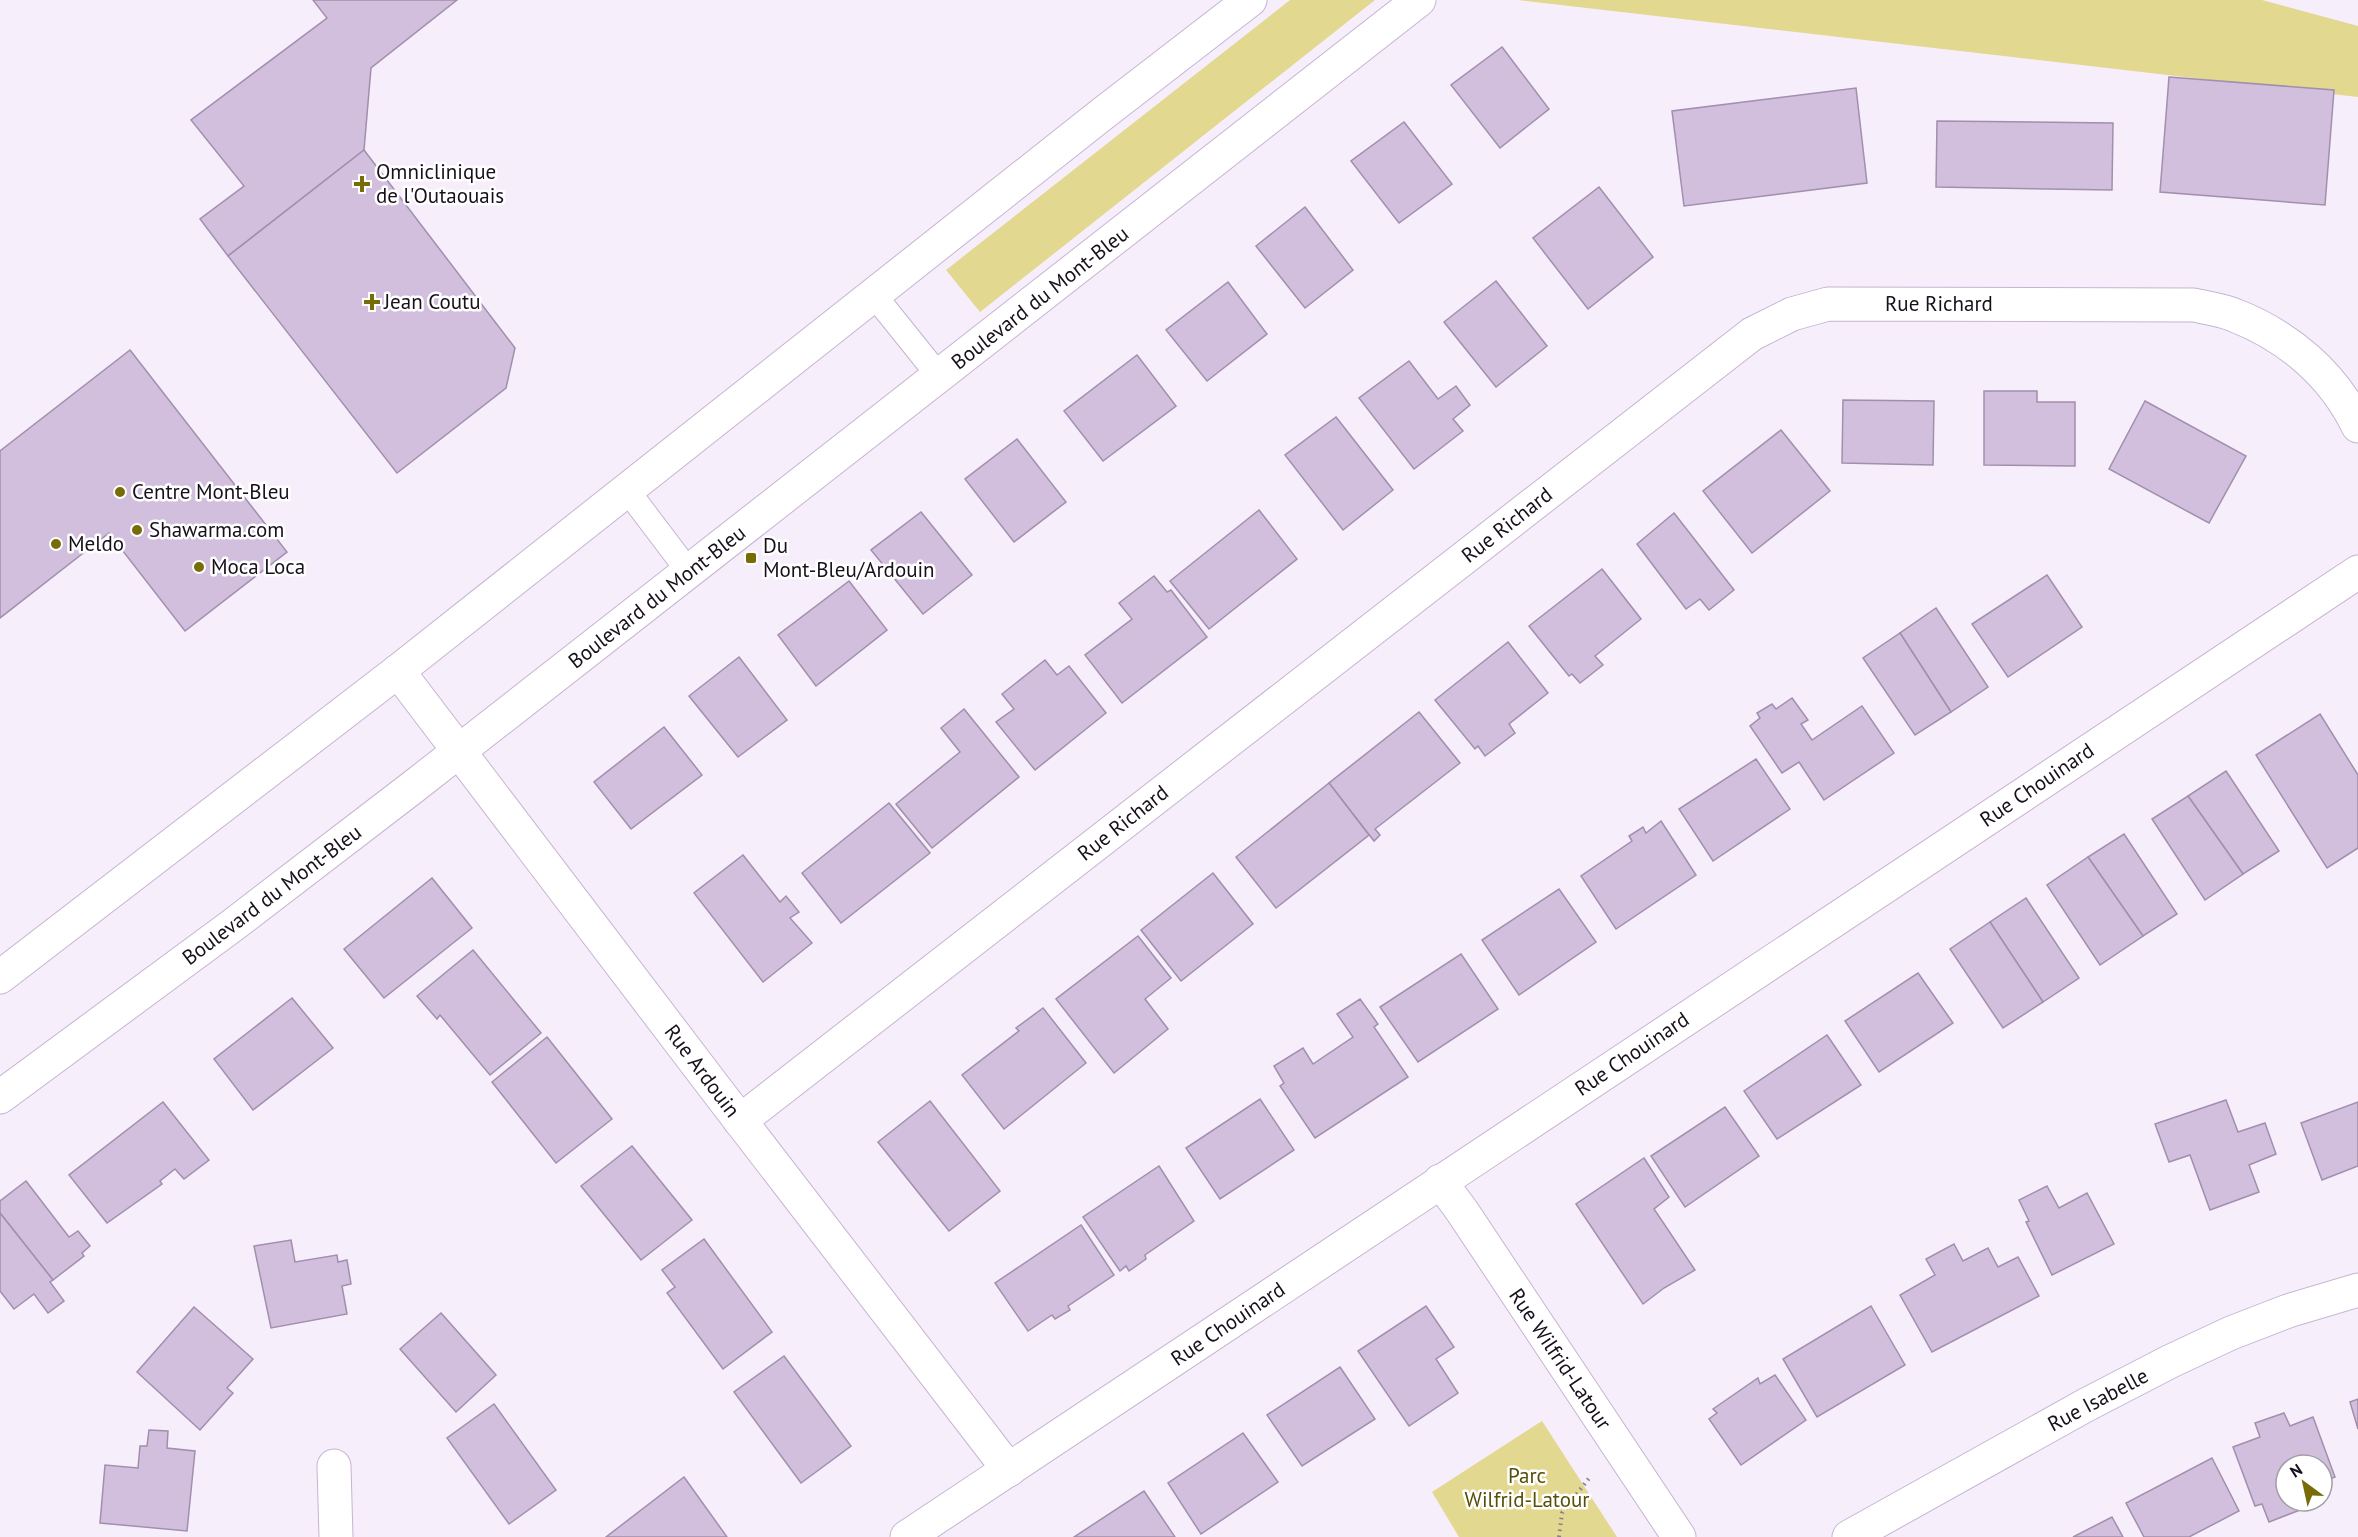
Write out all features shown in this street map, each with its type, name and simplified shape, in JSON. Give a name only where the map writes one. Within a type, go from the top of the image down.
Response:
[{"type":"street","points":[[0,976],[398,671],[1101,115],[1250,0]]},
{"type":"street","name":"Boulevard du Mont-Bleu","points":[[0,1096],[233,925],[459,752],[1419,0]]},
{"type":"street","name":"Rue Richard","points":[[740,1120],[1752,334],[1792,314],[1828,304],[2194,305],[2233,315],[2269,332],[2300,351],[2347,403],[2358,426]]},
{"type":"street","name":"Rue Chouinard","points":[[907,1537],[2358,572]]},
{"type":"street","name":"Rue Ardouin","points":[[398,671],[1009,1470]]},
{"type":"street","name":"Rue Wilfrid-Latour","points":[[1440,1181],[1679,1537]]},
{"type":"street","name":"Rue Isabelle","points":[[1849,1537],[2076,1411],[2172,1361],[2231,1333],[2288,1311],[2358,1290]]},
{"type":"street","points":[[334,1466],[336,1537]]},
{"type":"lane","points":[[874,294],[939,376]]},
{"type":"lane","points":[[627,490],[689,572]]},
{"type":"path","points":[[1559,1537],[1562,1513],[1590,1477]]},
{"type":"green space","points":[[1290,0],[1375,0],[980,312],[946,270]]},
{"type":"green space","points":[[1518,0],[2262,0],[2358,26],[2358,97]]},
{"type":"green space","name":"Parc Wilfrid-Latour","points":[[1542,1421],[1617,1537],[1459,1537],[1432,1492]]},
{"type":"building","points":[[313,0],[457,0],[371,68],[364,150],[228,256],[200,219],[244,186],[191,120],[327,18]]},
{"type":"building","points":[[1502,47],[1549,109],[1500,148],[1451,85]]},
{"type":"building","points":[[2169,77],[2334,90],[2325,205],[2160,192]]},
{"type":"building","points":[[1856,88],[1867,183],[1684,206],[1672,111]]},
{"type":"building","points":[[1937,121],[2113,123],[2112,190],[1936,187]]},
{"type":"building","points":[[1404,122],[1452,184],[1399,223],[1351,161]]},
{"type":"building","name":"Jean Coutu","points":[[364,150],[515,348],[506,388],[397,473],[228,256]]},
{"type":"building","points":[[1599,187],[1653,257],[1588,309],[1533,238]]},
{"type":"building","points":[[1305,207],[1353,270],[1305,308],[1256,246]]},
{"type":"building","points":[[1496,281],[1547,346],[1496,387],[1444,322]]},
{"type":"building","points":[[1228,282],[1267,334],[1207,381],[1166,330]]},
{"type":"building","name":"Centre Mont-Bleu","points":[[130,350],[287,552],[185,631],[109,533],[0,618],[0,451]]},
{"type":"building","points":[[1137,355],[1176,406],[1103,461],[1064,411]]},
{"type":"building","points":[[1409,361],[1438,399],[1456,386],[1470,405],[1453,419],[1463,431],[1414,469],[1359,398]]},
{"type":"building","points":[[1984,391],[2037,391],[2037,402],[2075,402],[2075,466],[1984,465]]},
{"type":"building","points":[[1843,400],[1934,401],[1933,465],[1842,463]]},
{"type":"building","points":[[2145,401],[2246,456],[2209,523],[2109,469]]},
{"type":"building","points":[[1336,417],[1393,490],[1343,530],[1285,455]]},
{"type":"building","points":[[1781,430],[1830,491],[1752,553],[1703,491]]},
{"type":"building","points":[[1017,439],[1066,502],[1014,542],[965,479]]},
{"type":"building","points":[[1259,510],[1297,559],[1209,629],[1170,581]]},
{"type":"building","points":[[921,512],[972,575],[923,614],[871,550]]},
{"type":"building","points":[[1674,513],[1734,590],[1709,610],[1700,599],[1686,609],[1637,544]]},
{"type":"building","points":[[1602,569],[1641,619],[1595,656],[1603,665],[1580,683],[1572,674],[1569,676],[1529,626]]},
{"type":"building","points":[[2047,575],[2082,627],[2008,677],[1972,624]]},
{"type":"building","points":[[1154,576],[1167,592],[1171,590],[1207,637],[1122,703],[1085,655],[1132,619],[1119,603]]},
{"type":"building","points":[[849,581],[887,630],[816,686],[778,635]]},
{"type":"building","points":[[1936,608],[1988,687],[1951,712],[1900,633]]},
{"type":"building","points":[[1900,633],[1951,712],[1915,735],[1863,658]]},
{"type":"building","points":[[1508,642],[1548,693],[1509,724],[1515,733],[1485,756],[1478,746],[1475,749],[1435,700]]},
{"type":"building","points":[[739,657],[787,720],[738,757],[689,696]]},
{"type":"building","points":[[1045,660],[1057,675],[1069,666],[1106,713],[1035,770],[996,722],[1014,709],[1002,694]]},
{"type":"building","points":[[1792,698],[1808,720],[1801,724],[1812,740],[1862,706],[1894,753],[1824,800],[1799,762],[1782,773],[1750,726],[1760,718],[1757,713],[1772,704],[1776,709]]},
{"type":"building","points":[[964,709],[1019,777],[932,848],[896,804],[960,752],[941,728]]},
{"type":"building","points":[[1419,712],[1460,763],[1375,829],[1380,835],[1374,841],[1329,783]]},
{"type":"building","points":[[2320,714],[2358,775],[2358,848],[2327,868],[2256,755]]},
{"type":"building","points":[[664,727],[702,775],[631,829],[594,782]]},
{"type":"building","points":[[1756,759],[1790,809],[1713,861],[1679,809]]},
{"type":"building","points":[[2226,771],[2279,851],[2243,874],[2188,796]]},
{"type":"building","points":[[1329,783],[1369,835],[1276,908],[1236,857]]},
{"type":"building","points":[[2188,796],[2243,874],[2205,900],[2152,819]]},
{"type":"building","points":[[889,803],[930,853],[841,923],[802,873]]},
{"type":"building","points":[[1661,821],[1696,875],[1616,929],[1581,876],[1632,841],[1629,836],[1643,827],[1646,833]]},
{"type":"building","points":[[2124,834],[2177,914],[2143,936],[2088,857]]},
{"type":"building","points":[[743,855],[780,902],[786,896],[799,912],[790,918],[812,943],[763,982],[694,893]]},
{"type":"building","points":[[2088,857],[2143,936],[2100,965],[2047,885]]},
{"type":"building","points":[[1213,873],[1253,924],[1181,981],[1141,930]]},
{"type":"building","points":[[432,878],[472,928],[384,998],[344,949]]},
{"type":"building","points":[[1559,889],[1596,942],[1519,995],[1482,940]]},
{"type":"building","points":[[2026,898],[2079,978],[2043,1002],[1990,922]]},
{"type":"building","points":[[1990,922],[2043,1002],[2003,1028],[1950,949]]},
{"type":"building","points":[[1138,936],[1171,978],[1145,999],[1168,1029],[1114,1073],[1056,999]]},
{"type":"building","points":[[473,950],[541,1033],[490,1075],[440,1015],[437,1019],[417,996]]},
{"type":"building","points":[[1461,954],[1498,1009],[1418,1062],[1380,1007]]},
{"type":"building","points":[[1918,973],[1953,1023],[1879,1072],[1845,1021]]},
{"type":"building","points":[[292,998],[333,1048],[253,1110],[214,1059]]},
{"type":"building","points":[[1360,999],[1378,1024],[1374,1027],[1408,1077],[1315,1138],[1280,1086],[1284,1083],[1274,1066],[1303,1048],[1313,1064],[1353,1037],[1337,1014]]},
{"type":"building","points":[[1043,1008],[1086,1063],[1004,1129],[962,1075],[1019,1031],[1016,1028]]},
{"type":"building","points":[[1827,1035],[1861,1085],[1777,1139],[1744,1091]]},
{"type":"building","points":[[547,1037],[612,1119],[556,1163],[492,1082]]},
{"type":"building","points":[[1260,1099],[1294,1150],[1220,1199],[1186,1148]]},
{"type":"building","points":[[2226,1100],[2238,1132],[2265,1123],[2276,1154],[2249,1165],[2259,1192],[2210,1210],[2190,1155],[2169,1162],[2155,1124]]},
{"type":"building","points":[[930,1101],[1000,1191],[949,1231],[878,1142]]},
{"type":"building","points":[[163,1102],[209,1160],[184,1179],[175,1169],[160,1181],[162,1184],[107,1223],[69,1175]]},
{"type":"building","points":[[2358,1102],[2358,1166],[2322,1180],[2301,1123]]},
{"type":"building","points":[[1725,1107],[1759,1156],[1685,1207],[1651,1156]]},
{"type":"building","points":[[632,1146],[692,1220],[641,1260],[581,1186]]},
{"type":"building","points":[[1644,1158],[1669,1197],[1654,1209],[1695,1270],[1664,1288],[1643,1304],[1576,1204]]},
{"type":"building","points":[[1159,1166],[1194,1221],[1145,1255],[1146,1259],[1129,1271],[1126,1266],[1120,1271],[1083,1217]]},
{"type":"building","points":[[26,1181],[69,1237],[78,1231],[90,1246],[82,1253],[84,1256],[53,1280],[0,1213],[0,1201]]},
{"type":"building","points":[[2047,1186],[2059,1208],[2087,1193],[2114,1244],[2052,1275],[2026,1222],[2029,1221],[2019,1200]]},
{"type":"building","points":[[0,1213],[53,1280],[50,1282],[64,1301],[48,1313],[34,1294],[14,1309],[0,1291]]},
{"type":"building","points":[[1081,1225],[1114,1275],[1068,1306],[1070,1310],[1055,1319],[1052,1315],[1028,1331],[995,1283]]},
{"type":"building","points":[[704,1239],[772,1332],[723,1369],[667,1293],[675,1287],[662,1270]]},
{"type":"building","points":[[291,1240],[295,1262],[337,1255],[338,1262],[347,1260],[351,1284],[342,1286],[347,1314],[271,1328],[254,1246]]},
{"type":"building","points":[[1954,1244],[1963,1261],[1988,1248],[1998,1267],[2018,1257],[2039,1296],[1932,1352],[1900,1295],[1935,1275],[1926,1259]]},
{"type":"building","points":[[1426,1306],[1454,1347],[1436,1359],[1458,1393],[1409,1426],[1358,1351]]},
{"type":"building","points":[[1871,1306],[1905,1365],[1817,1417],[1783,1359]]},
{"type":"building","points":[[194,1307],[253,1359],[227,1388],[233,1393],[200,1430],[137,1372]]},
{"type":"building","points":[[441,1313],[496,1375],[456,1412],[400,1349]]},
{"type":"building","points":[[784,1356],[851,1446],[801,1483],[734,1392]]},
{"type":"building","points":[[1340,1367],[1375,1419],[1302,1466],[1267,1415]]},
{"type":"building","points":[[1775,1375],[1806,1420],[1741,1465],[1709,1419],[1717,1413],[1713,1409],[1758,1378],[1760,1384]]},
{"type":"building","points":[[2358,1399],[2358,1429],[2350,1402]]},
{"type":"building","points":[[494,1404],[556,1490],[509,1524],[447,1438]]},
{"type":"building","points":[[2284,1413],[2290,1426],[2313,1417],[2326,1453],[2274,1453],[2274,1513],[2292,1513],[2269,1522],[2262,1504],[2255,1506],[2233,1447],[2260,1437],[2255,1423]]},
{"type":"building","points":[[149,1430],[168,1431],[167,1448],[195,1451],[187,1531],[100,1523],[105,1465],[138,1468],[140,1446],[147,1446]]},
{"type":"building","points":[[1243,1433],[1278,1482],[1201,1534],[1168,1483]]},
{"type":"building","points":[[2212,1458],[2239,1511],[2189,1537],[2144,1537],[2126,1503]]},
{"type":"building","points":[[684,1477],[727,1537],[606,1537]]},
{"type":"building","points":[[1144,1491],[1175,1537],[1074,1537]]},
{"type":"building","points":[[2112,1517],[2123,1537],[2073,1537]]},
{"type":"place","name":"Omniclinique de l'Outaouais","points":[[362,184]]},
{"type":"place","name":"Jean Coutu","points":[[372,302]]},
{"type":"place","name":"Centre Mont-Bleu","points":[[120,492]]},
{"type":"place","name":"Shawarma.com","points":[[137,530]]},
{"type":"place","name":"Meldo","points":[[56,544]]},
{"type":"place","name":"Du Mont-Bleu/Ardouin","points":[[751,558]]},
{"type":"place","name":"Moca Loca","points":[[199,567]]}]
